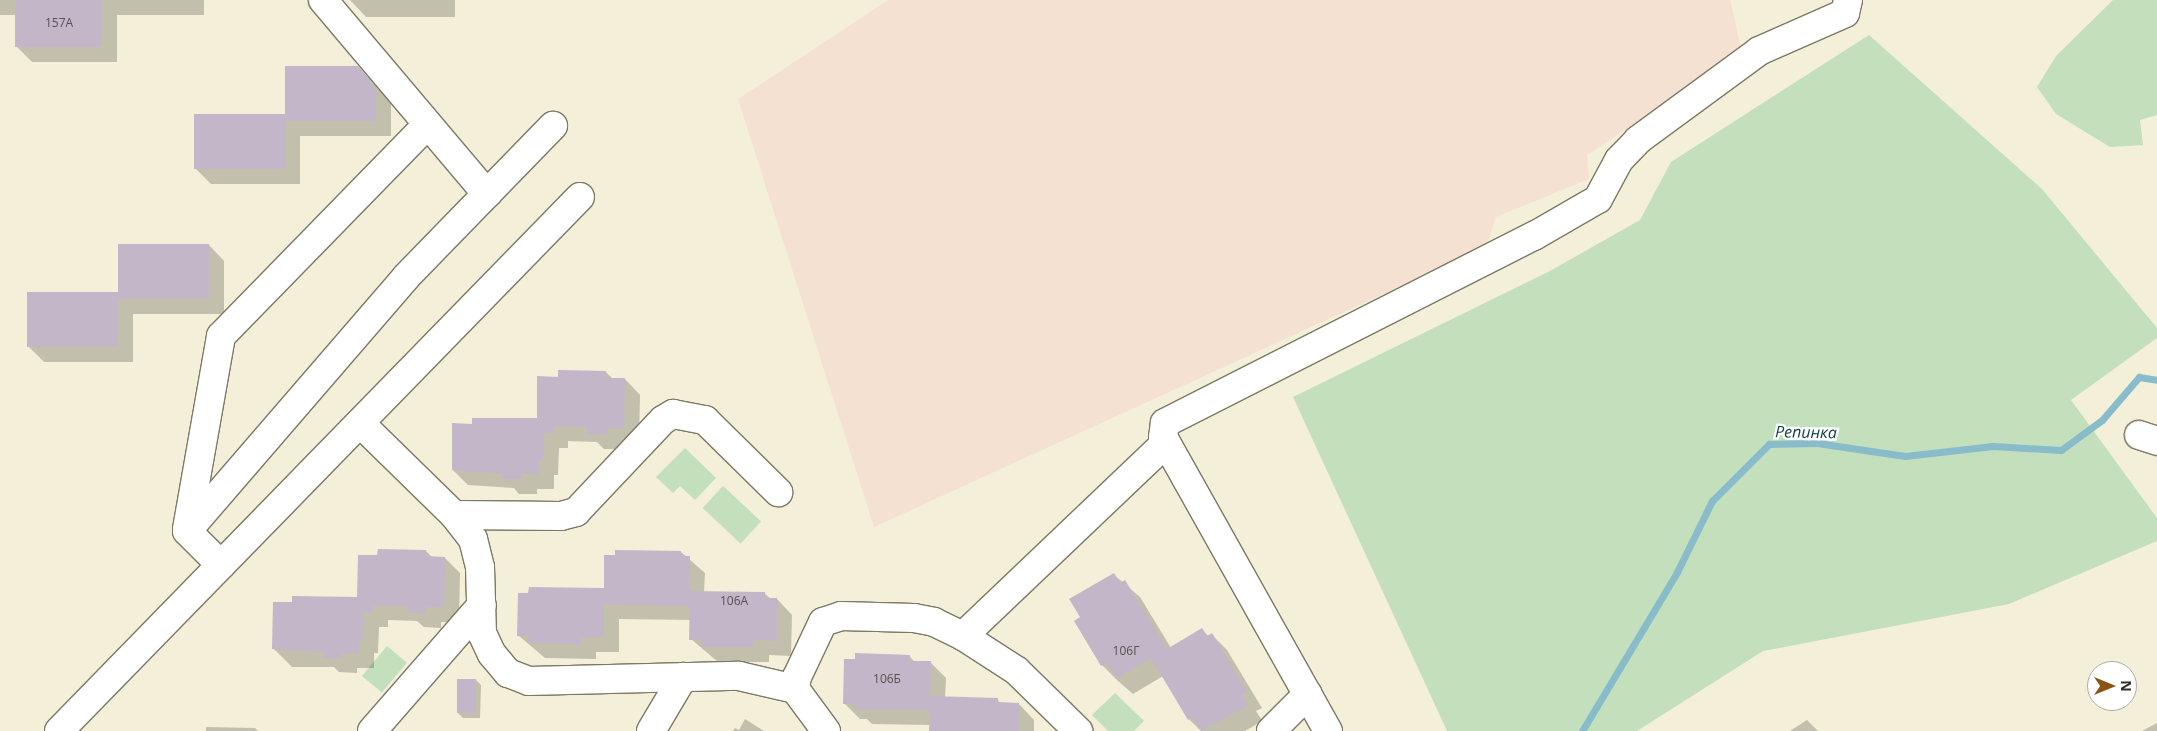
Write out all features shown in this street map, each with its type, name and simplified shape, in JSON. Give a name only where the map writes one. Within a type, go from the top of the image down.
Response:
[{"type":"lane","points":[[323,0],[487,194]]},
{"type":"lane","points":[[1328,731],[1166,443],[1162,429],[1170,419],[1534,236],[1598,199],[1619,160],[1638,140],[1759,51],[1845,13],[1848,0]]},
{"type":"lane","points":[[187,531],[221,336],[428,124]]},
{"type":"lane","points":[[187,531],[406,276],[553,126]]},
{"type":"lane","points":[[60,731],[580,197]]},
{"type":"lane","points":[[454,515],[561,516],[576,512],[663,420],[673,414],[705,420],[778,492]]},
{"type":"lane","points":[[360,423],[454,515],[473,539],[480,567],[482,633],[492,654],[508,673],[529,681],[739,676],[795,689],[826,731]]},
{"type":"lane","points":[[963,636],[1166,443]]},
{"type":"lane","points":[[187,531],[221,565]]},
{"type":"lane","points":[[372,731],[482,605]]},
{"type":"lane","points":[[795,689],[797,677],[823,622],[832,617],[914,618],[934,622],[963,636],[1017,672],[1078,731]]},
{"type":"lane","points":[[650,731],[683,677]]},
{"type":"lane","points":[[1272,731],[1308,694]]},
{"type":"shaded area","points":[[888,0],[1730,0],[1742,52],[1587,155],[1589,179],[1496,217],[1486,247],[874,527],[738,99]]},
{"type":"green space","points":[[2113,0],[2157,0],[2157,115],[2140,120],[2143,145],[2110,147],[2056,114],[2037,87],[2056,56]]},
{"type":"green space","points":[[1869,35],[2042,189],[2157,328],[2157,338],[2071,400],[2157,518],[2157,541],[2009,604],[1763,651],[1637,731],[1447,731],[1293,397],[1550,271],[1640,220],[1671,162]]},
{"type":"green space","points":[[685,448],[716,478],[695,500],[680,486],[673,493],[656,477]]},
{"type":"green space","points":[[723,486],[761,521],[741,543],[703,508]]},
{"type":"green space","points":[[387,646],[407,663],[382,693],[362,676]]},
{"type":"green space","points":[[1115,693],[1144,721],[1134,731],[1108,731],[1092,715]]},
{"type":"building","points":[[15,0],[102,0],[102,47],[15,47]]},
{"type":"building","points":[[285,66],[358,66],[376,87],[376,121],[285,121],[285,169],[194,169],[194,114],[285,114]]},
{"type":"building","points":[[118,244],[209,244],[209,299],[118,299],[118,347],[27,347],[27,292],[118,292]]},
{"type":"building","points":[[558,370],[606,371],[606,378],[625,378],[624,428],[607,428],[607,434],[587,434],[587,427],[553,426],[553,433],[544,433],[543,460],[539,460],[539,474],[522,474],[522,479],[502,479],[502,474],[452,470],[452,423],[472,424],[472,418],[537,418],[537,376],[558,377]]},
{"type":"building","points":[[378,549],[426,550],[426,556],[445,557],[444,607],[426,607],[426,613],[407,612],[407,606],[373,605],[373,612],[364,612],[363,639],[359,639],[359,653],[342,653],[342,658],[323,658],[323,652],[272,649],[273,602],[292,602],[292,596],[357,597],[358,555],[377,555]]},
{"type":"building","points":[[615,550],[681,551],[681,556],[690,556],[689,606],[604,604],[604,637],[581,637],[581,644],[528,643],[529,636],[517,636],[518,593],[528,593],[529,587],[604,588],[604,555],[615,555]]},
{"type":"building","points":[[1114,573],[1120,583],[1125,580],[1167,649],[1202,628],[1207,636],[1212,633],[1247,692],[1242,695],[1248,705],[1201,731],[1193,717],[1188,720],[1151,658],[1116,679],[1107,663],[1101,666],[1074,621],[1080,617],[1069,599]]},
{"type":"building","points":[[690,591],[765,592],[765,598],[777,598],[777,641],[754,640],[754,647],[701,647],[701,640],[689,640]]},
{"type":"building","points":[[855,653],[910,655],[910,661],[931,661],[930,696],[998,698],[998,702],[1019,703],[1019,731],[929,731],[930,710],[855,709],[855,704],[843,704],[844,659],[855,659]]},
{"type":"building","points":[[457,679],[476,679],[476,713],[457,713]]},
{"type":"waterway","name":"Репинка","points":[[1582,731],[1677,572],[1712,501],[1769,444],[1817,443],[1905,456],[1993,446],[2061,450],[2102,420],[2139,377],[2157,380]]}]
